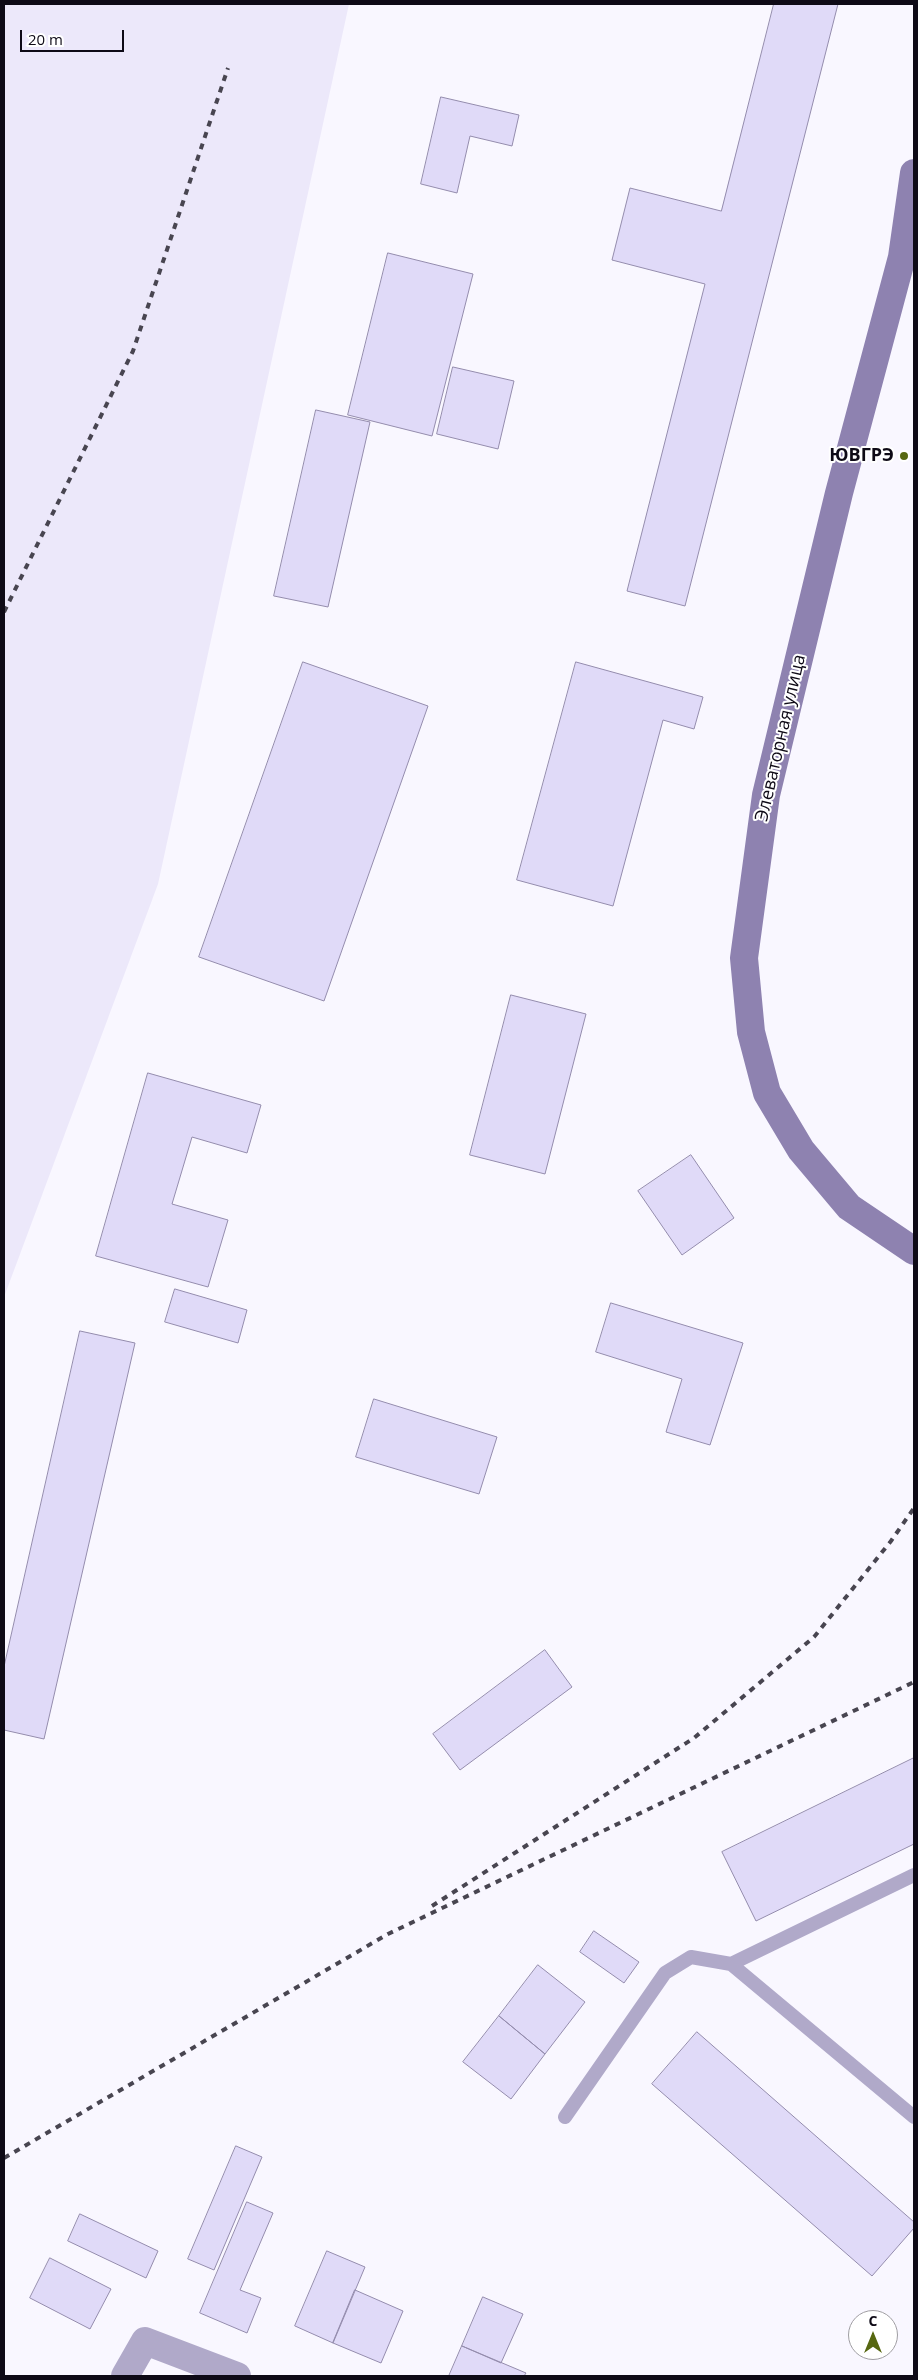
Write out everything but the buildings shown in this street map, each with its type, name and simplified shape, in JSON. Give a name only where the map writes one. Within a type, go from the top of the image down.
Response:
[{"type":"main road","name":"Элеваторная улица","points":[[914,172],[902,257],[839,493],[766,795],[744,958],[751,1032],[767,1093],[801,1150],[850,1207],[914,1251]]},
{"type":"street","points":[[125,2376],[145,2341],[237,2376]]},
{"type":"lane","points":[[731,1964],[914,1875]]},
{"type":"lane","points":[[566,2117],[665,1974],[691,1957],[731,1964],[914,2117]]},
{"type":"shaded area","points":[[4,4],[349,4],[158,884],[4,1297]]},
{"type":"railway","points":[[4,612],[133,351],[228,68]]},
{"type":"railway","points":[[432,1906],[694,1738],[814,1637],[891,1541],[914,1508]]},
{"type":"railway","points":[[4,2158],[388,1934],[914,1682]]},
{"type":"place","name":"ЮВГРЭ","points":[[904,456]]}]
